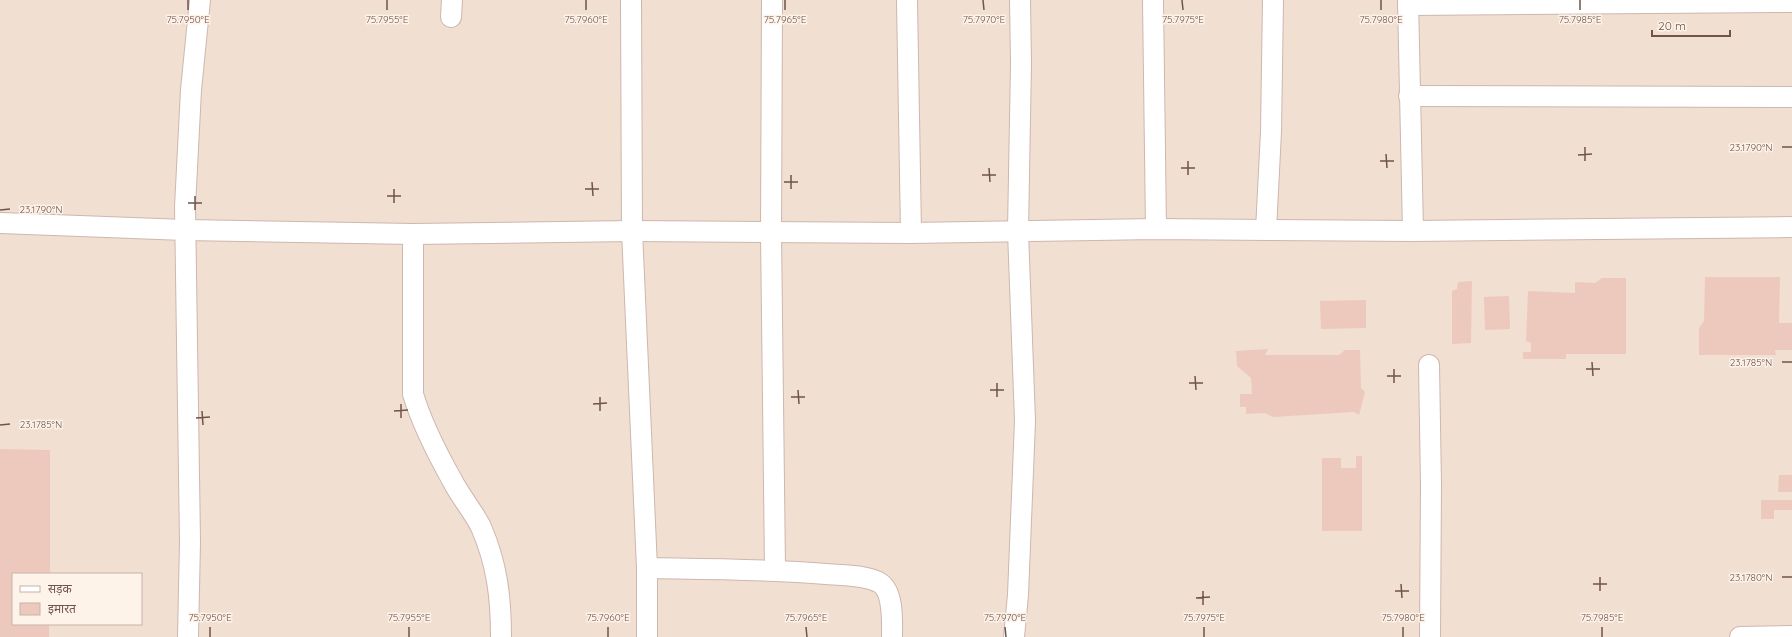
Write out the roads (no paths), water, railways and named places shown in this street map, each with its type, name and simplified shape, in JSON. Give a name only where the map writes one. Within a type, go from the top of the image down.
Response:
[{"type":"street","points":[[188,637],[190,542],[185,207],[191,90],[200,0]]},
{"type":"street","points":[[631,0],[632,231],[647,568],[647,637]]},
{"type":"street","points":[[772,0],[771,233],[775,569]]},
{"type":"street","points":[[907,0],[911,233]]},
{"type":"street","points":[[1014,637],[1018,595],[1025,421],[1018,231],[1021,63],[1020,0]]},
{"type":"street","points":[[1153,0],[1156,229]]},
{"type":"street","points":[[1266,230],[1271,132],[1273,0]]},
{"type":"street","points":[[1413,231],[1408,3],[1792,2]]},
{"type":"street","points":[[1409,96],[1792,97]]},
{"type":"street","points":[[0,223],[185,230],[413,234],[632,231],[911,233],[1156,229],[1413,231],[1792,227]]},
{"type":"street","points":[[413,234],[413,394],[418,412],[452,481],[480,526],[486,541],[497,574],[501,605],[501,637]]},
{"type":"street","points":[[1429,365],[1431,485],[1430,637]]},
{"type":"street","points":[[647,568],[775,569],[862,577],[880,583],[890,598],[893,613],[892,637]]},
{"type":"street","points":[[1740,637],[1792,636]]}]
